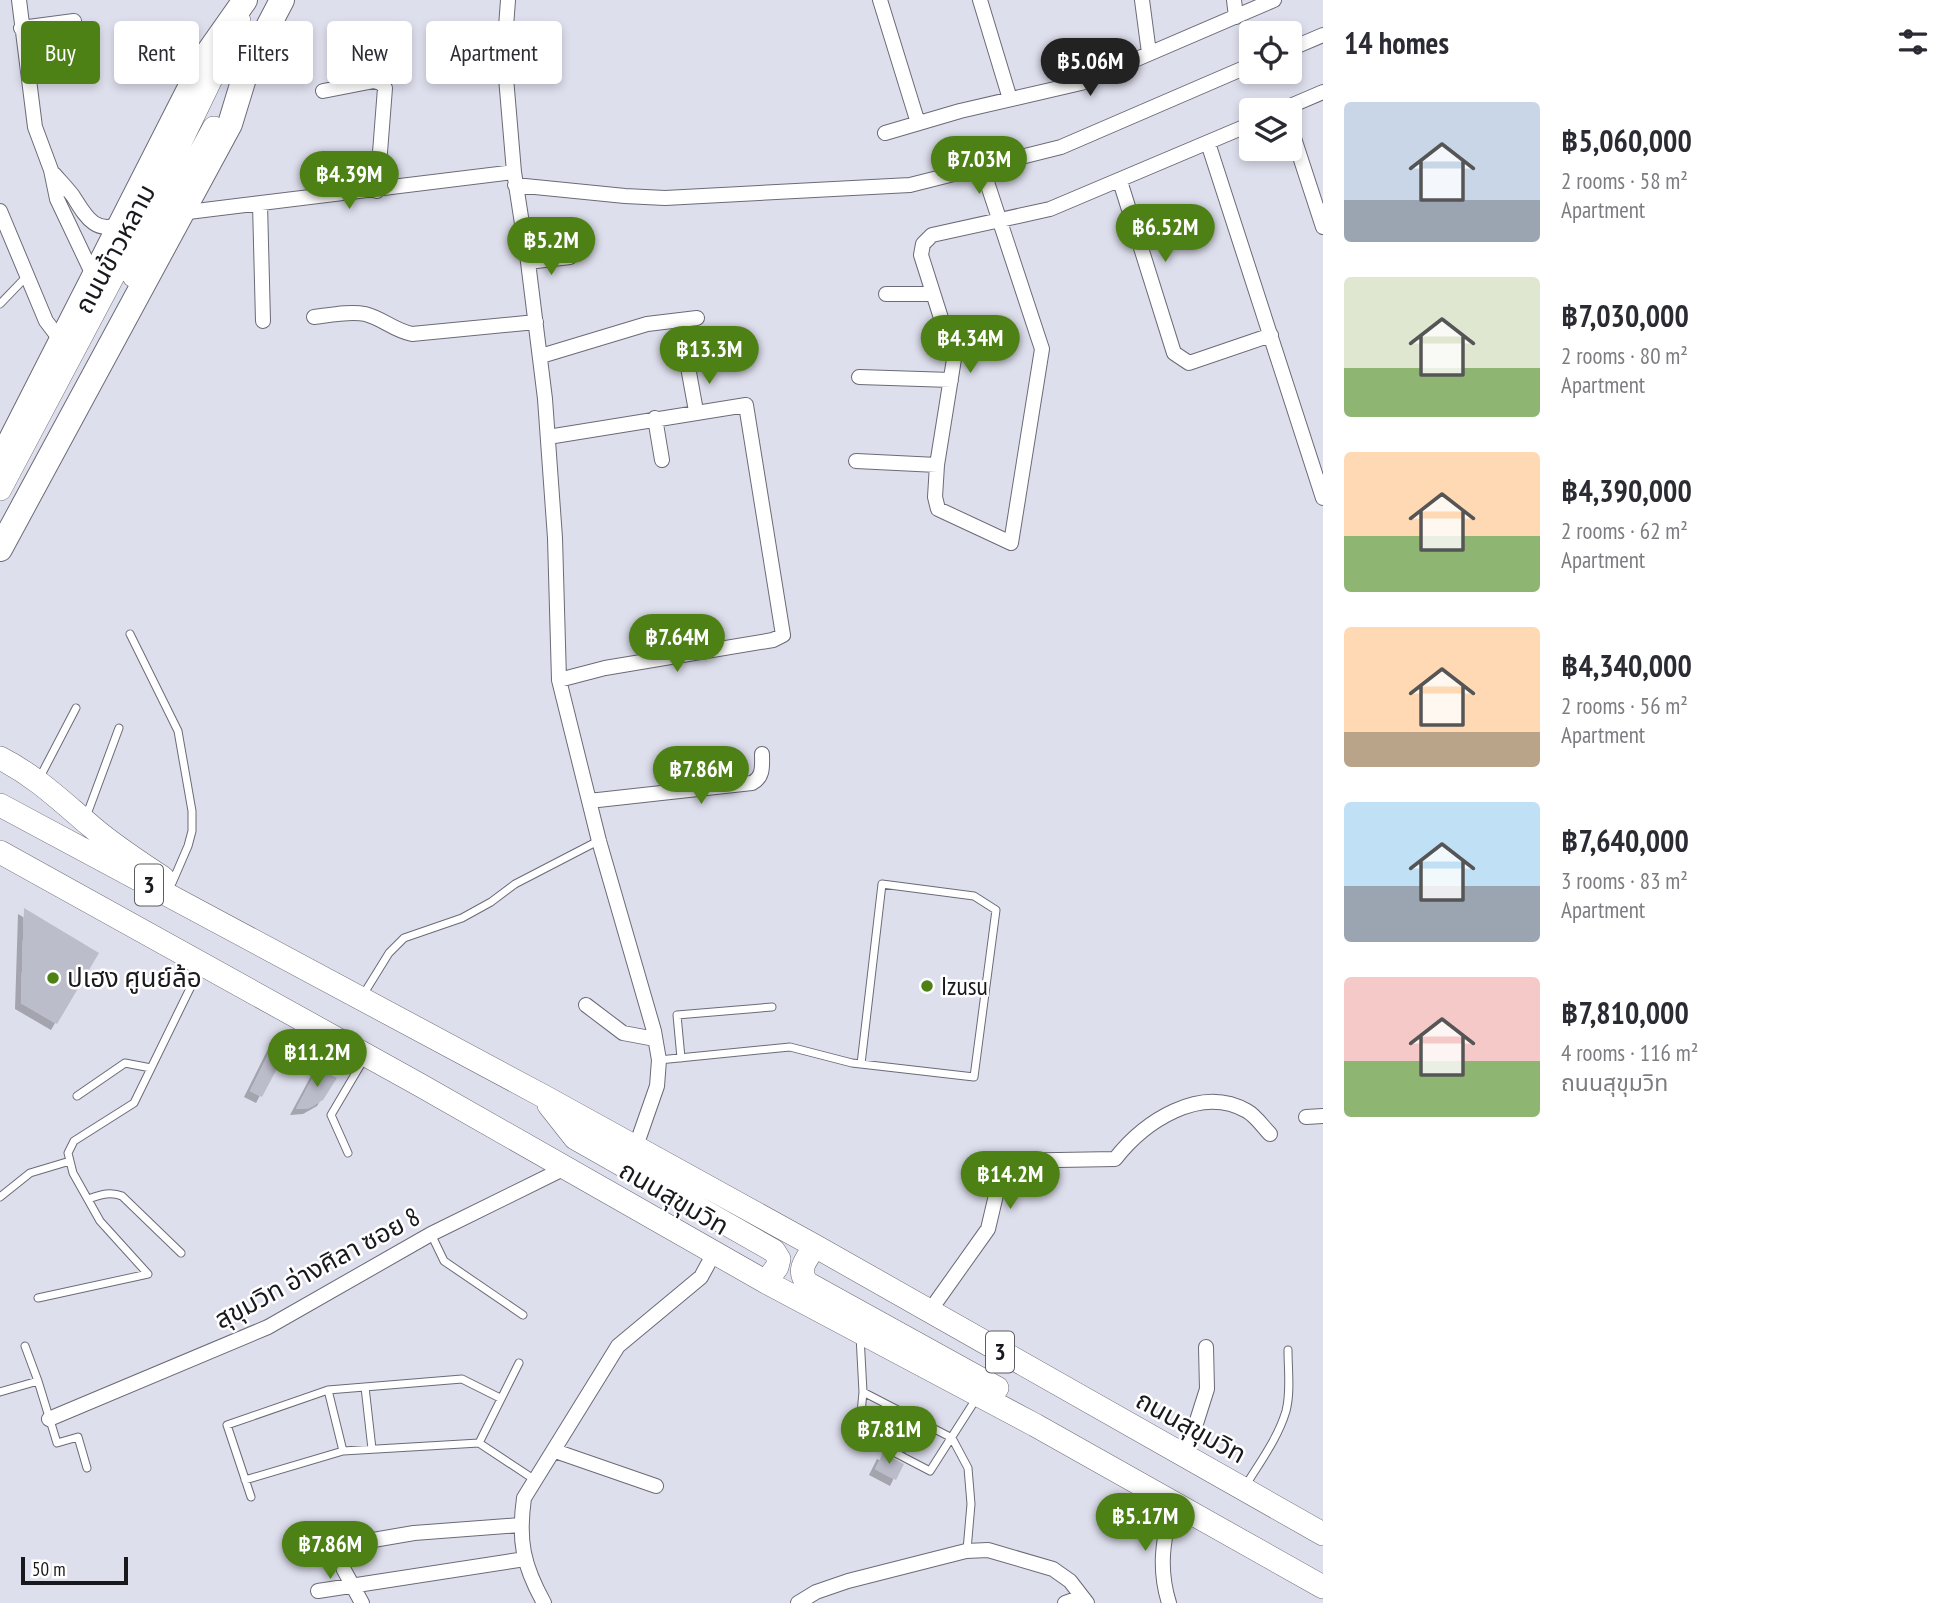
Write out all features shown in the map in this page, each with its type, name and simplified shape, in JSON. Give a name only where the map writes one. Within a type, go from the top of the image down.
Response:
[{"type":"highway","points":[[0,461],[94,277],[140,226],[208,54],[247,0]]},
{"type":"highway","name":"ถนนข้าวหลาม","points":[[271,21],[282,0]]},
{"type":"highway","points":[[0,549],[230,124],[242,84]]},
{"type":"main road","name":"ถนนข้าวหลาม","points":[[0,489],[140,226],[235,84]]},
{"type":"main road","name":"ถนนข้าวหลาม","points":[[0,526],[140,226]]},
{"type":"main road","points":[[0,758],[38,781],[122,851],[298,966]]},
{"type":"main road","name":"ถนนสุขุมวิท","points":[[0,804],[815,1246],[1323,1534]]},
{"type":"main road","name":"ถนนสุขุมวิท","points":[[0,852],[366,1055],[766,1282],[1035,1425],[1320,1585]]},
{"type":"main road","points":[[543,1097],[575,1138],[774,1251],[779,1259],[777,1267],[766,1282]]},
{"type":"main road","points":[[815,1246],[801,1268],[801,1275],[807,1283],[1012,1396],[1035,1425]]},
{"type":"street","points":[[19,0],[21,21]]},
{"type":"street","points":[[508,0],[504,54],[515,179],[541,356],[555,538],[559,680],[599,841],[659,1060],[657,1086],[635,1149]]},
{"type":"street","points":[[880,0],[918,123]]},
{"type":"street","points":[[980,0],[1010,99]]},
{"type":"street","points":[[1142,0],[1149,53]]},
{"type":"street","points":[[1234,0],[1236,17]]},
{"type":"street","points":[[885,133],[1081,83],[1274,0]]},
{"type":"street","points":[[1302,44],[1323,35]]},
{"type":"street","points":[[180,213],[515,179],[612,195],[665,198],[909,185],[1061,147],[1239,70]]},
{"type":"street","points":[[323,91],[374,82],[381,83],[385,88],[377,191]]},
{"type":"street","points":[[29,84],[35,127],[51,170],[57,199],[94,277]]},
{"type":"street","points":[[1302,101],[1323,92]]},
{"type":"street","points":[[987,166],[1000,221],[1042,349],[1011,543],[938,509],[935,497],[937,465],[954,359],[920,255],[923,244],[932,235],[1000,221],[1049,209],[1239,129]]},
{"type":"street","points":[[1208,143],[1323,498]]},
{"type":"street","points":[[1302,161],[1323,226]]},
{"type":"street","points":[[51,170],[87,220],[101,226],[140,226]]},
{"type":"street","points":[[1120,181],[1174,353],[1189,363],[1271,335]]},
{"type":"street","points":[[260,204],[263,321]]},
{"type":"street","points":[[0,211],[46,321],[62,342]]},
{"type":"street","points":[[528,262],[570,257]]},
{"type":"street","points":[[886,294],[932,294]]},
{"type":"street","points":[[314,317],[362,313],[397,331],[412,334],[536,322]]},
{"type":"street","points":[[541,356],[647,324],[697,318]]},
{"type":"street","points":[[688,367],[696,411]]},
{"type":"street","points":[[859,377],[951,380]]},
{"type":"street","points":[[548,437],[746,405],[783,635],[773,640],[605,668],[559,680]]},
{"type":"street","points":[[655,418],[662,460]]},
{"type":"street","points":[[856,461],[937,465]]},
{"type":"street","points":[[589,801],[752,783],[761,775],[762,754]]},
{"type":"street","points":[[586,1005],[623,1033],[655,1039]]},
{"type":"street","points":[[929,1312],[988,1229],[1004,1161],[1115,1159],[1125,1147],[1157,1122],[1182,1106],[1195,1103],[1230,1103],[1250,1112],[1270,1134]]},
{"type":"street","points":[[1306,1117],[1323,1116]]},
{"type":"street","name":"สุขุมวิท อ่างศิลา ซอย 8","points":[[49,1419],[268,1327],[431,1234],[565,1168]]},
{"type":"street","points":[[544,1603],[528,1574],[525,1559],[520,1525],[524,1498],[618,1346],[701,1277],[714,1253]]},
{"type":"street","points":[[1186,1455],[1207,1389],[1206,1348]]},
{"type":"street","points":[[555,1451],[656,1486]]},
{"type":"street","points":[[1169,1603],[1161,1565],[1164,1534],[1173,1504]]},
{"type":"street","points":[[309,1550],[414,1533],[520,1525]]},
{"type":"street","points":[[336,1545],[344,1570],[362,1603]]},
{"type":"street","points":[[798,1603],[817,1592],[848,1581],[967,1551],[988,1550],[1053,1569],[1070,1581],[1084,1600],[1065,1603]]},
{"type":"street","points":[[318,1591],[525,1559]]},
{"type":"lane","points":[[0,304],[27,276]]},
{"type":"lane","points":[[130,634],[178,731],[192,811],[192,831],[188,846],[172,883]]},
{"type":"lane","points":[[38,781],[76,708]]},
{"type":"lane","points":[[85,821],[119,727]]},
{"type":"lane","points":[[360,999],[389,953],[404,938],[462,918],[491,902],[515,884],[599,841]]},
{"type":"lane","points":[[659,1060],[790,1047],[861,1064],[974,1077],[996,910],[974,896],[882,884],[861,1064]]},
{"type":"lane","points":[[38,1298],[148,1274],[100,1221],[73,1173],[68,1153],[74,1141],[134,1103],[202,964]]},
{"type":"lane","points":[[681,1058],[677,1015],[772,1007]]},
{"type":"lane","points":[[348,1153],[331,1115],[366,1055]]},
{"type":"lane","points":[[77,1096],[125,1063],[151,1068]]},
{"type":"lane","points":[[0,1197],[30,1173],[70,1161]]},
{"type":"lane","points":[[88,1199],[115,1193],[122,1196],[181,1253]]},
{"type":"lane","points":[[431,1234],[444,1261],[523,1315]]},
{"type":"lane","points":[[860,1332],[863,1392],[859,1434],[930,1471],[978,1395]]},
{"type":"lane","points":[[25,1346],[57,1443],[78,1437],[87,1468]]},
{"type":"lane","points":[[1244,1488],[1274,1439],[1286,1410],[1289,1389],[1288,1350]]},
{"type":"lane","points":[[479,1443],[519,1363]]},
{"type":"lane","points":[[251,1497],[227,1425],[328,1390],[462,1379],[500,1398]]},
{"type":"lane","points":[[0,1392],[37,1381]]},
{"type":"lane","points":[[365,1387],[372,1449]]},
{"type":"lane","points":[[328,1390],[343,1451]]},
{"type":"lane","points":[[863,1392],[951,1438],[968,1468],[971,1504],[967,1551]]},
{"type":"lane","points":[[245,1480],[343,1451],[479,1443],[535,1481]]},
{"type":"building","name":"ปเฮง ศูนย์ล้อ","points":[[24,908],[99,953],[57,1024],[21,1003]]},
{"type":"building","points":[[276,1039],[289,1046],[262,1097],[250,1091]]},
{"type":"building","points":[[318,1068],[337,1078],[323,1100],[309,1108],[296,1109]]},
{"type":"building","points":[[883,1410],[921,1430],[909,1453],[871,1433]]},
{"type":"building","points":[[883,1453],[904,1464],[896,1480],[875,1469]]},
{"type":"place","name":"ปเฮง ศูนย์ล้อ","points":[[53,978]]},
{"type":"place","name":"Izusu","points":[[927,986]]}]
